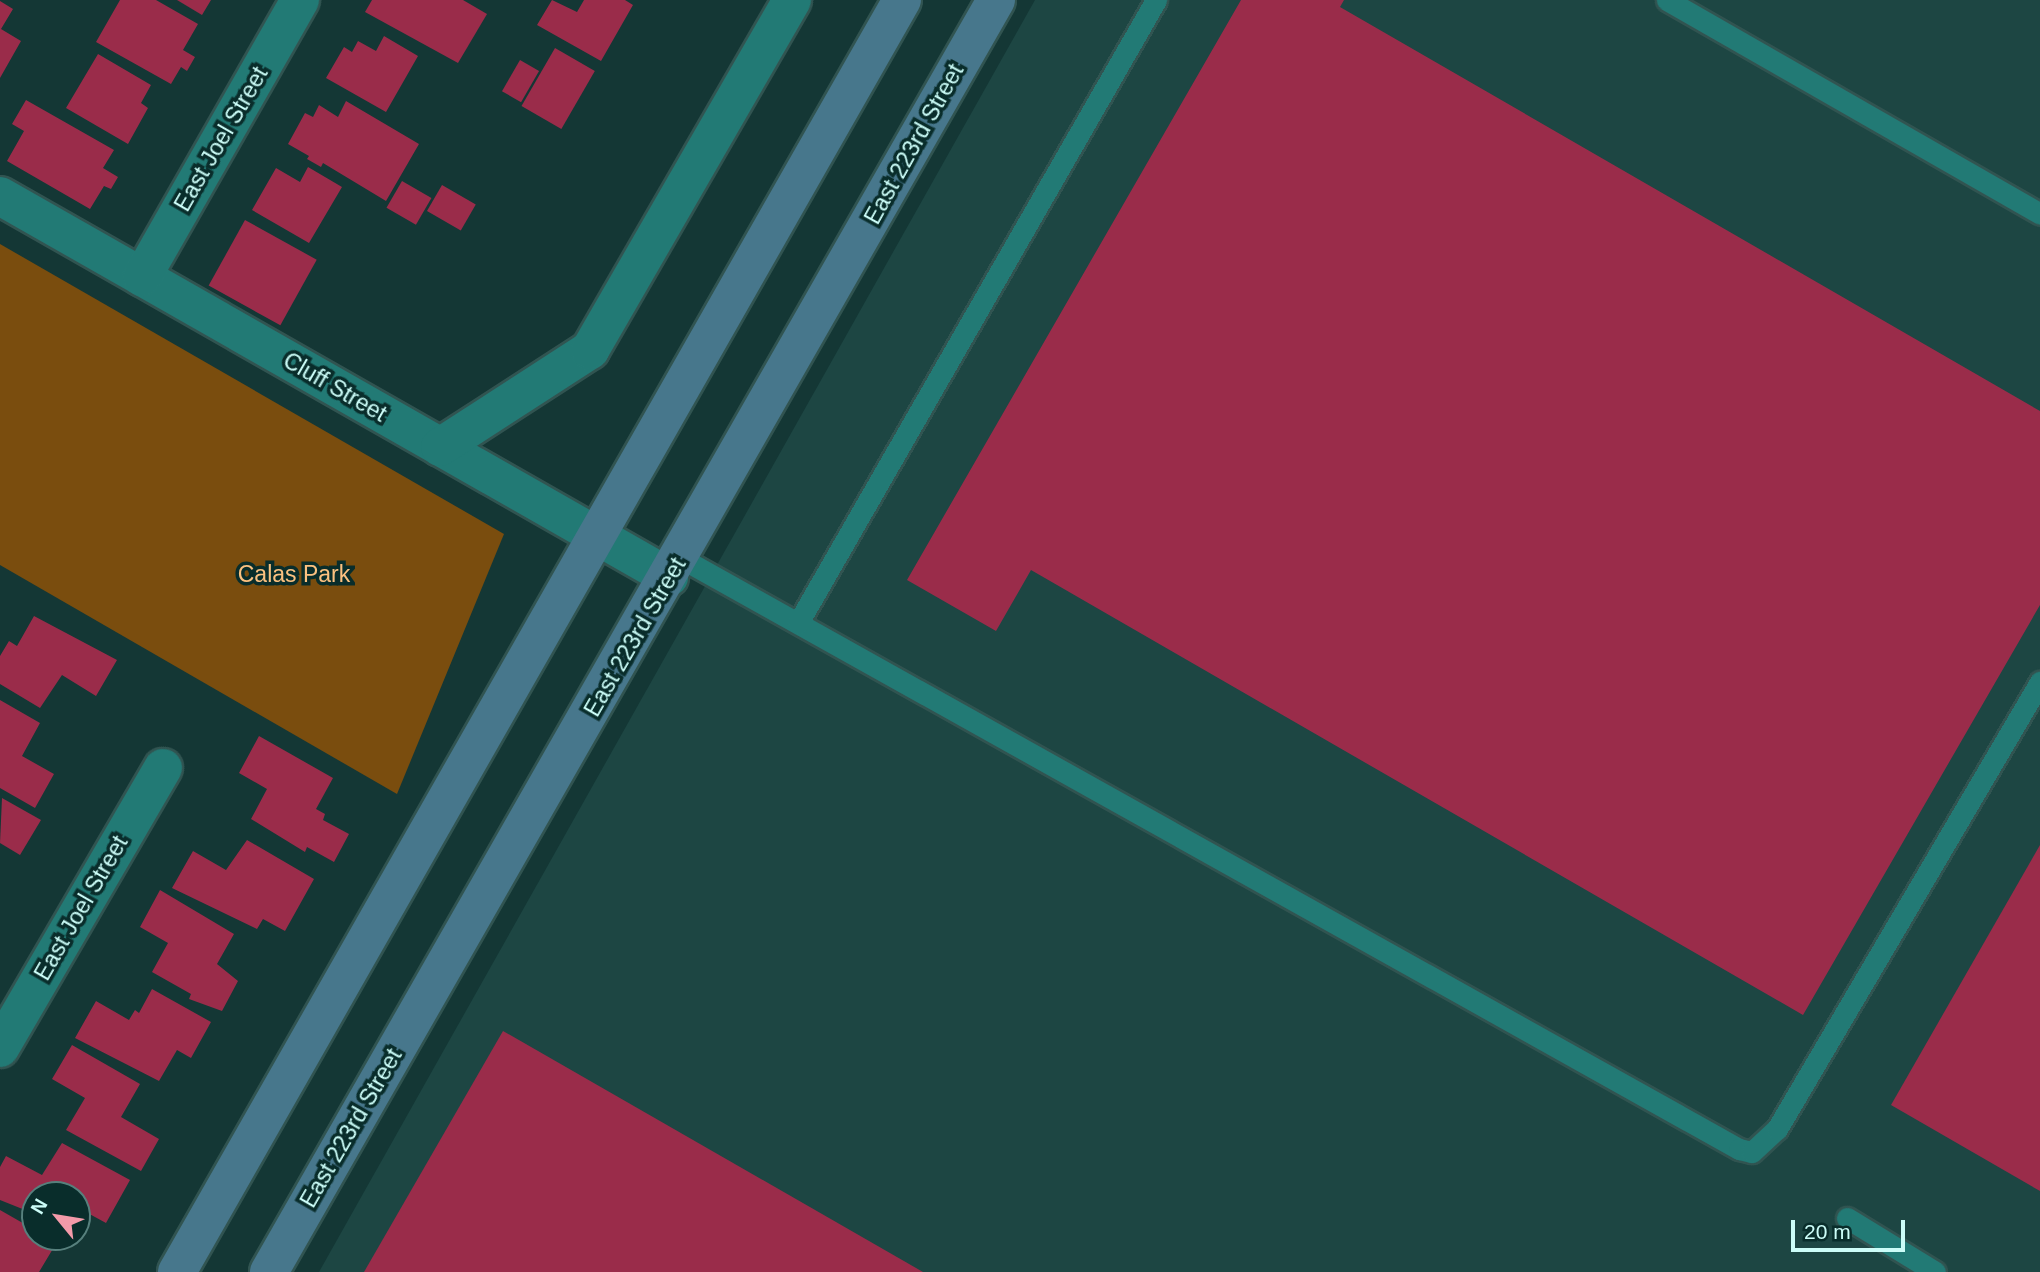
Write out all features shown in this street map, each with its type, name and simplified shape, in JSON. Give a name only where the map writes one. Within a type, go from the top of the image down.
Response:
[{"type":"main road","points":[[177,1272],[902,0]]},
{"type":"main road","name":"East 223rd Street","points":[[269,1272],[675,568],[996,0]]},
{"type":"street","name":"East Joel Street","points":[[142,277],[300,0]]},
{"type":"street","points":[[440,447],[590,349],[792,0]]},
{"type":"street","name":"Cluff Street","points":[[0,196],[597,537],[675,568]]},
{"type":"street","name":"East Joel Street","points":[[0,1048],[163,768]]},
{"type":"lane","points":[[797,623],[1156,0]]},
{"type":"lane","points":[[1667,0],[2040,214]]},
{"type":"lane","points":[[675,568],[797,623],[1752,1152],[1777,1129],[2040,682]]},
{"type":"lane","points":[[1847,1219],[1935,1272]]},
{"type":"shaded area","points":[[1035,0],[2040,0],[2040,1272],[319,1272]]},
{"type":"green space","name":"Calas Park","points":[[0,244],[504,534],[397,794],[0,565]]},
{"type":"building","points":[[120,0],[156,0],[198,24],[183,50],[195,57],[187,71],[181,67],[171,84],[96,42]]},
{"type":"building","points":[[177,0],[211,0],[202,15]]},
{"type":"building","points":[[372,0],[463,0],[487,14],[458,63],[365,12]]},
{"type":"building","points":[[552,0],[577,12],[584,0],[625,0],[633,5],[601,61],[537,25]]},
{"type":"building","points":[[1241,0],[1344,0],[1340,7],[2040,411],[2040,605],[1803,1015],[1031,570],[996,631],[907,580]]},
{"type":"building","points":[[0,1],[13,9],[1,29],[21,41],[0,78]]},
{"type":"building","points":[[384,36],[418,56],[386,112],[326,78],[344,47],[352,52],[358,41],[376,51]]},
{"type":"building","points":[[555,48],[595,71],[561,129],[522,106]]},
{"type":"building","points":[[98,54],[151,85],[141,103],[148,108],[128,144],[66,108]]},
{"type":"building","points":[[520,60],[539,71],[521,102],[502,91]]},
{"type":"building","points":[[26,100],[114,150],[103,168],[118,177],[111,189],[104,186],[90,209],[7,161],[24,131],[12,124]]},
{"type":"building","points":[[346,101],[419,144],[386,201],[323,163],[321,167],[307,159],[309,156],[288,144],[305,113],[313,117],[319,105],[338,117]]},
{"type":"building","points":[[308,167],[342,187],[309,243],[252,210],[276,168],[300,182]]},
{"type":"building","points":[[402,181],[431,198],[416,225],[386,208]]},
{"type":"building","points":[[442,185],[476,205],[461,230],[427,211]]},
{"type":"building","points":[[245,220],[317,260],[280,325],[209,286]]},
{"type":"building","points":[[34,616],[117,660],[96,696],[62,675],[40,708],[0,684],[0,656],[9,641],[17,646]]},
{"type":"building","points":[[0,700],[40,723],[22,756],[54,774],[35,808],[0,788]]},
{"type":"building","points":[[259,736],[333,778],[316,809],[325,814],[323,820],[349,834],[334,862],[307,847],[305,852],[251,819],[267,789],[239,773]]},
{"type":"building","points":[[2,798],[41,820],[20,855],[0,843]]},
{"type":"building","points":[[247,840],[314,879],[285,931],[263,919],[257,929],[172,888],[193,851],[226,870]]},
{"type":"building","points":[[2040,845],[2040,1191],[1891,1105]]},
{"type":"building","points":[[160,890],[234,934],[217,964],[238,981],[222,1011],[189,999],[191,994],[152,972],[168,943],[140,927]]},
{"type":"building","points":[[152,989],[211,1022],[191,1058],[177,1050],[159,1081],[75,1038],[96,1001],[129,1020],[135,1010],[139,1013]]},
{"type":"building","points":[[503,1031],[923,1272],[364,1272]]},
{"type":"building","points":[[72,1045],[140,1084],[121,1117],[159,1139],[141,1171],[66,1130],[85,1098],[52,1079]]},
{"type":"building","points":[[62,1143],[130,1180],[106,1223],[91,1215],[91,1181],[21,1181],[21,1208],[0,1200],[0,1167],[6,1156],[42,1175]]},
{"type":"building","points":[[0,1210],[21,1222],[21,1251],[52,1251],[39,1272],[0,1272]]}]
